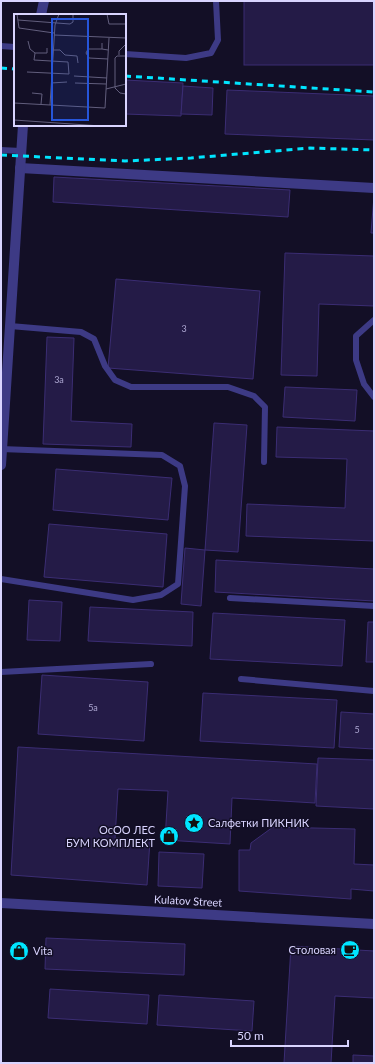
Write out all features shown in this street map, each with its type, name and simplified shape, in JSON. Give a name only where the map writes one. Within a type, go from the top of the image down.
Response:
[{"type":"street","points":[[41,14],[44,1]]},
{"type":"street","points":[[1,465],[23,126]]},
{"type":"street","points":[[20,168],[374,188]]},
{"type":"street","name":"Kulatov Street","points":[[1,903],[374,924]]},
{"type":"lane","points":[[126,54],[186,58],[211,52],[218,40],[216,1]]},
{"type":"lane","points":[[1,46],[14,47]]},
{"type":"lane","points":[[1,150],[21,151]]},
{"type":"lane","points":[[374,320],[356,336],[356,360],[364,384],[374,397]]},
{"type":"lane","points":[[10,326],[81,332],[94,338],[105,366],[115,380],[131,387],[228,387],[254,396],[265,407],[264,462]]},
{"type":"lane","points":[[1,579],[133,600],[161,595],[178,584],[185,486],[180,466],[162,455],[2,449]]},
{"type":"lane","points":[[230,598],[374,606]]},
{"type":"lane","points":[[1,672],[151,664]]},
{"type":"lane","points":[[241,679],[374,691]]},
{"type":"building","points":[[244,1],[374,1],[374,65],[244,65]]},
{"type":"building","points":[[126,80],[183,83],[181,116],[126,114]]},
{"type":"building","points":[[183,86],[213,88],[212,115],[181,114]]},
{"type":"building","points":[[227,90],[374,96],[374,140],[225,134]]},
{"type":"building","points":[[54,177],[290,190],[288,217],[53,202]]},
{"type":"building","points":[[374,196],[374,233],[371,233]]},
{"type":"building","points":[[285,253],[374,256],[374,306],[319,304],[317,376],[281,375]]},
{"type":"building","points":[[116,279],[260,291],[253,379],[108,368]]},
{"type":"building","points":[[47,337],[74,338],[71,421],[132,424],[131,447],[43,444]]},
{"type":"building","points":[[285,387],[357,390],[355,421],[283,417]]},
{"type":"building","points":[[214,423],[247,425],[238,552],[205,550]]},
{"type":"building","points":[[277,427],[374,431],[374,541],[246,536],[247,504],[345,508],[347,459],[276,457]]},
{"type":"building","points":[[56,469],[172,478],[168,520],[53,510]]},
{"type":"building","points":[[49,524],[167,534],[163,587],[44,577]]},
{"type":"building","points":[[185,548],[205,550],[201,606],[181,604]]},
{"type":"building","points":[[216,560],[374,569],[374,601],[215,592]]},
{"type":"building","points":[[29,600],[62,602],[60,641],[27,640]]},
{"type":"building","points":[[90,607],[193,612],[192,646],[88,641]]},
{"type":"building","points":[[213,613],[345,620],[342,666],[210,659]]},
{"type":"building","points":[[368,622],[374,622],[374,662],[366,662]]},
{"type":"building","points":[[42,675],[148,682],[144,741],[38,734]]},
{"type":"building","points":[[203,693],[337,700],[334,748],[200,741]]},
{"type":"building","points":[[341,712],[374,714],[374,749],[339,747]]},
{"type":"building","points":[[18,747],[317,764],[315,803],[232,798],[230,844],[165,840],[168,791],[118,789],[115,838],[150,840],[147,885],[11,875]]},
{"type":"building","points":[[318,758],[374,760],[374,809],[316,806]]},
{"type":"building","points":[[273,827],[355,829],[354,864],[374,865],[374,891],[351,889],[351,899],[239,891],[239,850],[250,850],[251,843]]},
{"type":"building","points":[[159,852],[204,854],[202,888],[158,886]]},
{"type":"building","points":[[46,938],[185,944],[184,975],[45,969]]},
{"type":"building","points":[[291,946],[374,951],[374,998],[335,996],[331,1063],[284,1063]]},
{"type":"building","points":[[50,989],[149,995],[147,1024],[48,1018]]},
{"type":"building","points":[[159,995],[254,1001],[252,1031],[157,1025]]},
{"type":"building","points":[[353,1055],[374,1056],[374,1063],[353,1063]]},
{"type":"railway","points":[[1,68],[14,69]]},
{"type":"railway","points":[[126,76],[374,92]]},
{"type":"railway","points":[[1,155],[125,161],[191,158],[310,148],[374,150]]},
{"type":"place","name":"Салфетки ПИКНИК","points":[[194,823]]},
{"type":"place","name":"ОсОО ЛЕС БУМ КОМПЛЕКТ","points":[[169,836]]},
{"type":"place","name":"Столовая","points":[[350,950]]},
{"type":"place","name":"Vita","points":[[19,951]]}]
